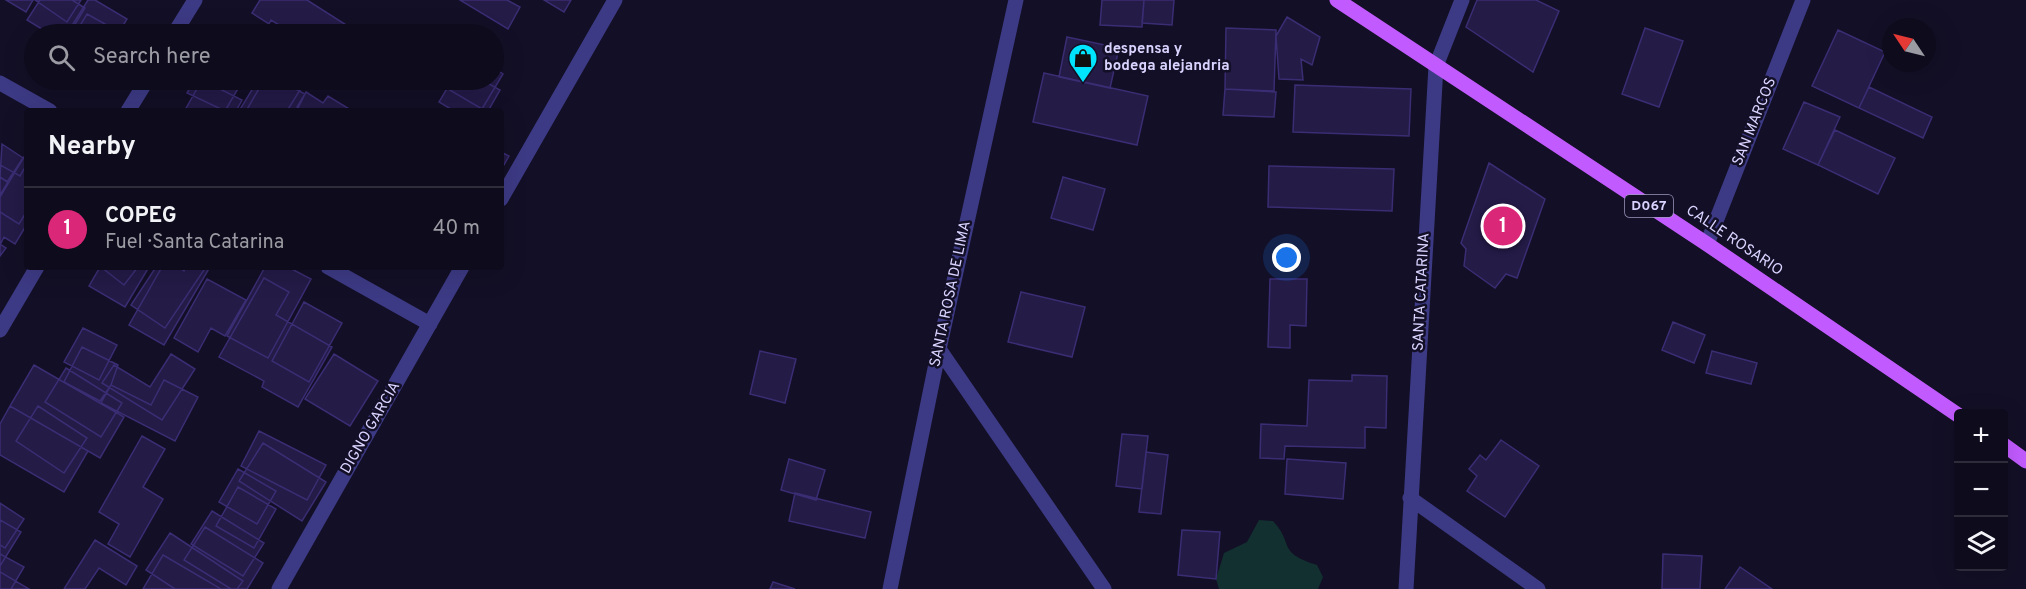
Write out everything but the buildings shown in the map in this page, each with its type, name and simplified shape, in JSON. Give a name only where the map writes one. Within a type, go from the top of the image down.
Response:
[{"type":"main road","name":"CALLE ROSARIO","points":[[1337,0],[1707,244],[1954,412]]},
{"type":"main road","points":[[2008,448],[2026,461]]},
{"type":"street","points":[[180,24],[195,0]]},
{"type":"street","points":[[504,194],[615,0]]},
{"type":"street","name":"SANTA ROSA DE LIMA","points":[[890,589],[939,349],[1016,0]]},
{"type":"street","name":"SANTA CATARINA","points":[[1406,589],[1436,66],[1462,0]]},
{"type":"street","name":"SAN MARCOS","points":[[1707,244],[1803,0]]},
{"type":"street","points":[[0,83],[45,108]]},
{"type":"street","points":[[130,108],[141,90]]},
{"type":"street","points":[[0,330],[35,270]]},
{"type":"street","points":[[333,270],[430,324]]},
{"type":"street","name":"DIGNO GARCIA","points":[[279,589],[460,270]]},
{"type":"street","points":[[939,349],[1104,589]]},
{"type":"street","points":[[1410,498],[1538,589]]},
{"type":"green space","points":[[1259,520],[1273,521],[1280,529],[1291,552],[1317,565],[1323,577],[1318,589],[1219,589],[1216,579],[1224,553],[1247,542]]},
{"type":"place","name":"despensa y bodega alejandria","points":[[1083,84]]},
{"type":"place","name":"COPEG","points":[[1503,226]]}]
